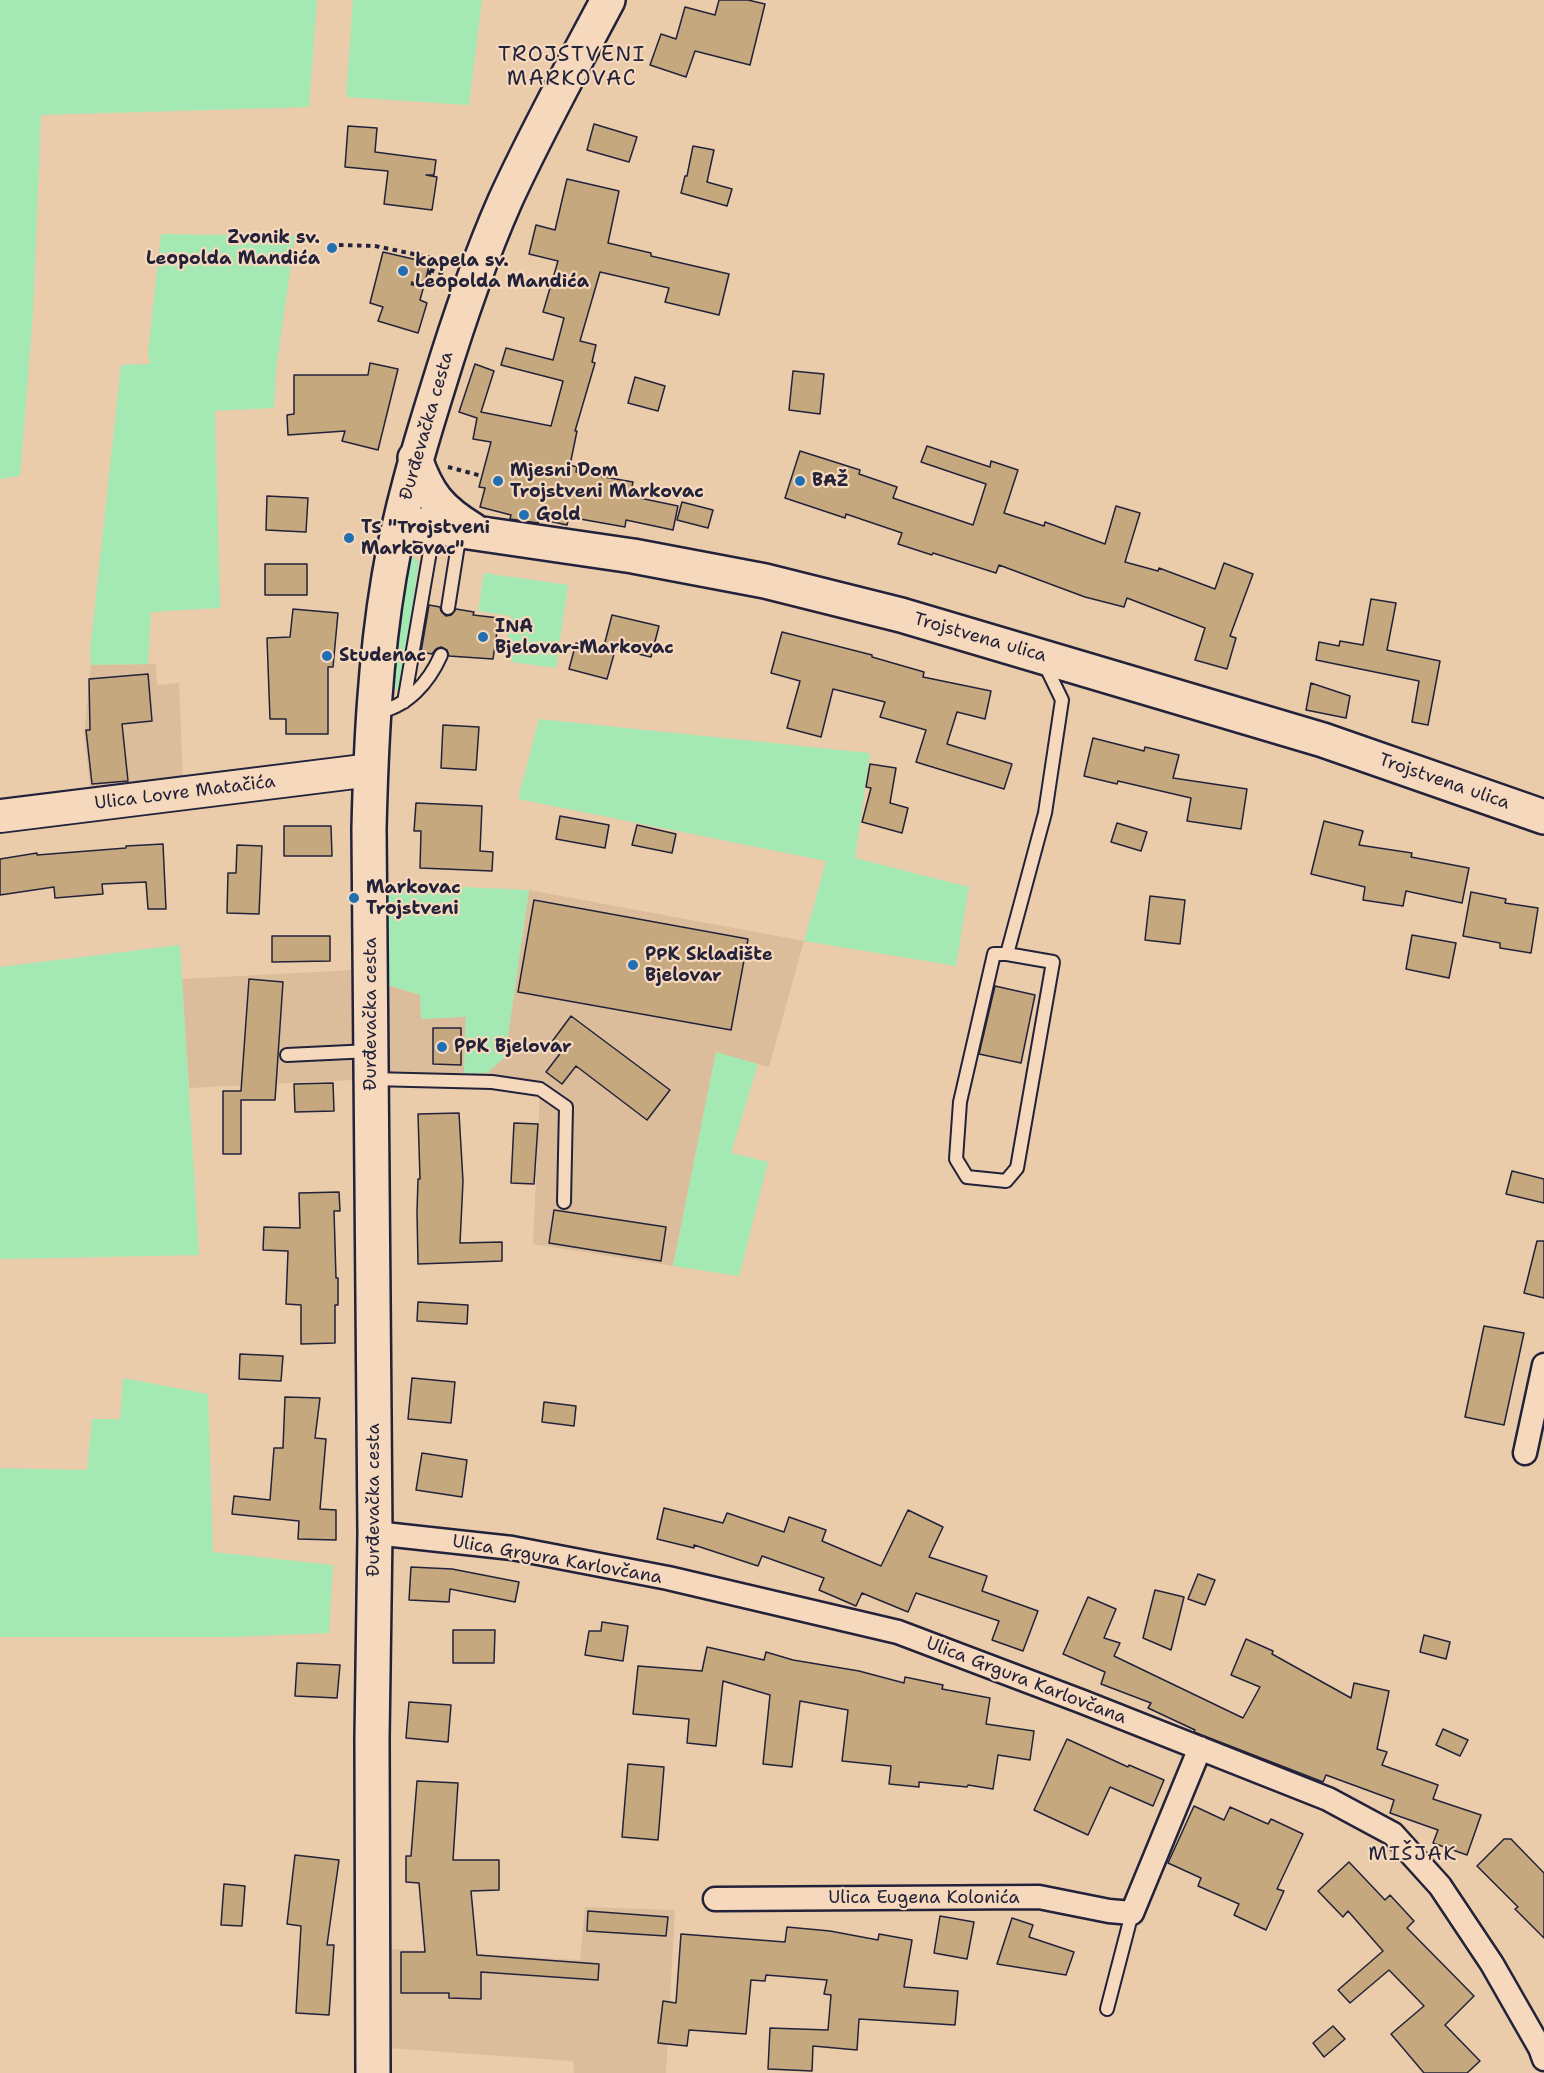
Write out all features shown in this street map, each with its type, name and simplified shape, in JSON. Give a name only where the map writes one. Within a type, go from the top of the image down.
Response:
[{"type":"main road","name":"Đurđevačka cesta","points":[[373,2073],[372,1738],[375,1533],[369,840],[371,770],[389,707],[381,636],[389,577],[400,522],[428,462],[471,289],[505,201],[608,0]]},
{"type":"main road","points":[[428,462],[422,480],[439,506],[456,520],[457,530]]},
{"type":"main road","name":"Trojstvena ulica","points":[[400,522],[633,556],[765,581],[901,615],[1323,740],[1544,817]]},
{"type":"main road","name":"Ulica Lovre Matačića","points":[[0,816],[371,770]]},
{"type":"street","points":[[1526,1453],[1544,1365]]},
{"type":"street","name":"Ulica Grgura Karlovčana","points":[[375,1533],[534,1552],[668,1578],[898,1632],[1328,1799],[1393,1834],[1440,1886],[1492,1964],[1544,2059]]},
{"type":"street","points":[[1132,1913],[1200,1748]]},
{"type":"street","name":"Ulica Eugena Kolonića","points":[[715,1899],[1040,1897],[1109,1911],[1132,1913]]},
{"type":"lane","points":[[448,608],[457,530]]},
{"type":"lane","points":[[389,707],[457,530]]},
{"type":"lane","points":[[389,707],[433,673],[441,655]]},
{"type":"lane","points":[[1007,954],[1045,813],[1062,700],[1041,656]]},
{"type":"lane","points":[[994,954],[1007,954],[1053,962],[1017,1168],[1006,1181],[967,1177],[956,1160],[960,1101],[994,954]]},
{"type":"lane","points":[[287,1055],[540,1089],[566,1107],[564,1202]]},
{"type":"lane","points":[[1107,2009],[1132,1913]]},
{"type":"path","points":[[339,245],[375,246],[433,258],[426,286],[410,283]]},
{"type":"path","points":[[430,270],[454,277]]},
{"type":"path","points":[[428,462],[482,476]]},
{"type":"shaded area","points":[[156,664],[157,685],[179,683],[183,781],[91,794],[84,734],[91,665]]},
{"type":"shaded area","points":[[529,890],[804,941],[769,1067],[716,1053],[673,1266],[533,1244],[540,1089],[371,1079],[371,986],[391,986],[420,995],[421,1019],[466,1016],[464,1073],[505,1057]]},
{"type":"shaded area","points":[[353,970],[354,1080],[189,1088],[182,979]]},
{"type":"shaded area","points":[[585,1907],[675,1910],[666,2073],[574,2073],[573,2061],[373,2047],[373,1948],[580,1960]]},
{"type":"green space","points":[[0,0],[317,0],[309,107],[41,115],[33,314],[20,476],[0,479]]},
{"type":"green space","points":[[353,0],[482,0],[469,105],[346,97]]},
{"type":"green space","points":[[161,234],[295,236],[276,370],[274,408],[215,411],[220,608],[151,612],[148,664],[91,665],[90,651],[121,365],[150,364],[148,353]]},
{"type":"green space","points":[[414,557],[419,562],[400,688],[394,690],[391,686],[410,560]]},
{"type":"green space","points":[[484,573],[568,585],[556,668],[511,662],[514,642],[507,641],[511,616],[478,611]]},
{"type":"green space","points":[[539,719],[870,753],[855,858],[969,887],[956,966],[804,941],[826,861],[518,799]]},
{"type":"green space","points":[[397,884],[529,890],[505,1057],[487,1073],[464,1073],[466,1017],[421,1019],[420,995],[391,986],[371,986],[369,886]]},
{"type":"green space","points":[[180,945],[199,1255],[0,1259],[0,967]]},
{"type":"green space","points":[[716,1052],[758,1064],[731,1153],[768,1162],[739,1276],[673,1266]]},
{"type":"green space","points":[[123,1378],[208,1394],[213,1552],[333,1565],[329,1633],[232,1637],[0,1637],[0,1468],[87,1470],[92,1419],[120,1419]]},
{"type":"building","points":[[719,0],[748,0],[765,4],[750,65],[695,51],[686,77],[650,65],[661,34],[676,39],[685,7],[715,15]]},
{"type":"building","points":[[594,124],[637,137],[629,162],[587,150]]},
{"type":"building","points":[[348,126],[377,128],[375,152],[436,160],[434,175],[426,175],[437,177],[432,210],[384,204],[388,171],[345,167]]},
{"type":"building","points":[[693,146],[714,150],[707,182],[732,189],[727,206],[681,193]]},
{"type":"building","points":[[567,179],[619,191],[608,243],[651,253],[651,256],[729,274],[719,315],[665,302],[669,288],[600,272],[580,341],[596,345],[592,362],[595,363],[575,431],[577,431],[570,465],[577,467],[576,472],[633,482],[630,496],[678,506],[673,530],[626,520],[625,527],[569,517],[567,525],[539,519],[538,523],[510,519],[511,515],[480,507],[485,488],[479,487],[491,442],[473,439],[477,418],[459,412],[475,364],[494,371],[481,412],[551,426],[563,381],[501,365],[506,348],[553,360],[564,318],[543,312],[558,261],[529,254],[536,225],[555,230]]},
{"type":"building","points":[[383,252],[430,263],[420,300],[427,303],[418,333],[378,321],[383,307],[370,303]]},
{"type":"building","points":[[370,363],[398,369],[378,450],[342,441],[345,431],[288,435],[287,415],[294,414],[294,375],[368,375]]},
{"type":"building","points":[[793,371],[824,374],[820,414],[789,410]]},
{"type":"building","points":[[635,377],[665,386],[658,411],[628,403]]},
{"type":"building","points":[[927,446],[990,467],[991,461],[1018,470],[1004,513],[1044,526],[1045,522],[1105,544],[1116,506],[1140,513],[1125,562],[1158,571],[1159,568],[1215,589],[1224,563],[1253,574],[1230,636],[1236,638],[1227,669],[1195,660],[1205,628],[1127,598],[1124,607],[1085,597],[999,565],[996,573],[933,553],[932,555],[898,544],[902,533],[846,514],[845,518],[785,498],[800,451],[860,470],[859,474],[897,487],[893,498],[973,525],[986,484],[921,462]]},
{"type":"building","points":[[267,496],[308,498],[306,532],[266,530]]},
{"type":"building","points":[[682,502],[713,510],[708,528],[677,520]]},
{"type":"building","points":[[265,564],[307,564],[307,595],[265,595]]},
{"type":"building","points":[[1371,599],[1396,603],[1387,650],[1440,661],[1428,725],[1412,722],[1419,681],[1316,660],[1319,642],[1339,646],[1340,641],[1363,645]]},
{"type":"building","points":[[429,605],[440,607],[446,616],[451,615],[456,609],[474,612],[473,615],[499,618],[493,659],[449,656],[447,650],[441,647],[432,654],[421,652]]},
{"type":"building","points":[[293,609],[338,613],[333,667],[328,667],[328,734],[286,734],[286,719],[270,719],[267,638],[290,637]]},
{"type":"building","points":[[612,615],[659,626],[651,657],[604,646]]},
{"type":"building","points":[[782,632],[872,655],[872,657],[924,672],[923,677],[991,691],[985,719],[957,712],[947,744],[1012,764],[1004,789],[916,762],[926,730],[880,717],[885,702],[833,689],[821,737],[787,728],[800,681],[771,673]]},
{"type":"building","points":[[576,643],[614,654],[607,679],[569,669]]},
{"type":"building","points":[[148,674],[152,721],[122,724],[128,781],[92,784],[86,730],[90,730],[89,679]]},
{"type":"building","points":[[1311,683],[1350,696],[1346,718],[1306,710]]},
{"type":"building","points":[[443,725],[479,727],[476,770],[441,768]]},
{"type":"building","points":[[1093,738],[1144,751],[1145,747],[1179,755],[1173,778],[1247,789],[1241,829],[1187,821],[1191,798],[1118,781],[1117,784],[1084,776]]},
{"type":"building","points":[[870,764],[896,768],[890,803],[908,808],[902,833],[862,822],[871,788],[866,787]]},
{"type":"building","points":[[416,803],[482,806],[480,851],[493,852],[492,871],[420,868],[421,831],[414,831]]},
{"type":"building","points":[[560,816],[609,825],[605,848],[556,839]]},
{"type":"building","points":[[1324,821],[1363,831],[1359,845],[1412,853],[1411,857],[1469,868],[1462,903],[1406,891],[1403,906],[1363,900],[1365,887],[1311,874]]},
{"type":"building","points":[[1117,823],[1147,832],[1141,851],[1111,842]]},
{"type":"building","points":[[637,825],[676,834],[672,853],[632,845]]},
{"type":"building","points":[[284,826],[331,826],[332,856],[284,856]]},
{"type":"building","points":[[163,844],[166,909],[148,909],[146,882],[102,884],[103,894],[55,898],[54,887],[0,895],[0,859],[37,853],[37,855]]},
{"type":"building","points":[[237,845],[262,846],[259,914],[227,913],[228,873],[236,873]]},
{"type":"building","points":[[1471,892],[1506,899],[1505,903],[1538,908],[1531,953],[1500,948],[1500,943],[1463,936]]},
{"type":"building","points":[[1150,896],[1185,900],[1180,944],[1145,940]]},
{"type":"building","name":"PPK Skladište Bjelovar","points":[[534,900],[748,939],[731,1030],[518,992]]},
{"type":"building","points":[[1412,935],[1456,943],[1449,978],[1406,969]]},
{"type":"building","points":[[272,936],[330,936],[330,961],[272,962]]},
{"type":"building","points":[[249,979],[283,982],[275,1100],[241,1100],[241,1154],[223,1154],[223,1091],[241,1091]]},
{"type":"building","points":[[995,986],[1035,995],[1021,1063],[979,1054]]},
{"type":"building","points":[[571,1016],[670,1090],[647,1120],[576,1066],[562,1084],[546,1072],[562,1051],[551,1043]]},
{"type":"building","points":[[433,1028],[461,1028],[461,1065],[433,1064]]},
{"type":"building","points":[[333,1083],[334,1111],[295,1112],[294,1084]]},
{"type":"building","points":[[459,1113],[463,1181],[460,1243],[502,1242],[502,1261],[418,1264],[417,1212],[418,1179],[420,1179],[418,1114]]},
{"type":"building","points":[[514,1123],[538,1124],[534,1184],[511,1183]]},
{"type":"building","points":[[1512,1171],[1544,1179],[1544,1203],[1506,1194]]},
{"type":"building","points":[[339,1192],[340,1211],[334,1211],[336,1278],[338,1278],[335,1343],[301,1344],[301,1305],[286,1304],[288,1251],[263,1250],[264,1227],[300,1228],[299,1193]]},
{"type":"building","points":[[554,1210],[666,1227],[661,1261],[549,1243]]},
{"type":"building","points":[[1537,1241],[1544,1241],[1544,1298],[1524,1293]]},
{"type":"building","points":[[418,1302],[468,1305],[467,1324],[417,1321]]},
{"type":"building","points":[[1484,1326],[1524,1333],[1504,1425],[1465,1417]]},
{"type":"building","points":[[240,1354],[283,1356],[281,1381],[239,1379]]},
{"type":"building","points":[[412,1378],[455,1382],[451,1423],[408,1419]]},
{"type":"building","points":[[285,1397],[320,1398],[315,1438],[326,1439],[320,1509],[336,1510],[336,1540],[298,1539],[299,1521],[232,1514],[234,1496],[270,1500],[274,1448],[283,1448]]},
{"type":"building","points":[[544,1402],[576,1406],[574,1426],[542,1422]]},
{"type":"building","points":[[422,1453],[467,1460],[462,1497],[416,1490]]},
{"type":"building","points":[[664,1508],[723,1523],[727,1513],[784,1532],[789,1517],[826,1530],[822,1541],[881,1566],[908,1510],[943,1527],[929,1557],[987,1576],[982,1591],[1038,1611],[1023,1651],[992,1640],[999,1621],[916,1593],[908,1612],[862,1593],[856,1606],[819,1590],[824,1578],[762,1556],[758,1566],[694,1545],[694,1548],[657,1539]]},
{"type":"building","points":[[411,1567],[452,1569],[519,1582],[515,1602],[450,1589],[449,1602],[409,1600]]},
{"type":"building","points":[[1198,1574],[1215,1580],[1205,1605],[1188,1599]]},
{"type":"building","points":[[1155,1590],[1184,1597],[1171,1650],[1143,1638]]},
{"type":"building","points":[[1088,1597],[1116,1609],[1104,1638],[1120,1643],[1114,1656],[1243,1718],[1260,1687],[1231,1675],[1246,1639],[1273,1651],[1272,1654],[1351,1698],[1354,1683],[1389,1691],[1377,1749],[1387,1752],[1382,1765],[1438,1785],[1433,1799],[1481,1815],[1467,1855],[1433,1843],[1438,1830],[1390,1813],[1394,1800],[1326,1775],[1323,1782],[1194,1732],[1195,1730],[1148,1708],[1151,1703],[1101,1684],[1105,1672],[1063,1654]]},
{"type":"building","points":[[602,1622],[628,1626],[623,1661],[585,1655],[589,1631],[601,1631]]},
{"type":"building","points":[[453,1630],[495,1630],[494,1663],[453,1663]]},
{"type":"building","points":[[1424,1635],[1450,1642],[1446,1659],[1420,1652]]},
{"type":"building","points":[[707,1647],[764,1660],[766,1652],[793,1660],[859,1671],[904,1683],[905,1677],[943,1685],[942,1689],[990,1698],[986,1724],[1034,1731],[1030,1760],[998,1755],[993,1789],[919,1782],[919,1787],[889,1784],[891,1766],[842,1761],[848,1710],[800,1701],[792,1767],[763,1764],[770,1695],[723,1681],[716,1746],[687,1743],[689,1719],[633,1714],[638,1666],[702,1671]]},
{"type":"building","points":[[297,1663],[340,1665],[337,1698],[295,1696]]},
{"type":"building","points":[[409,1702],[451,1705],[448,1742],[406,1738]]},
{"type":"building","points":[[1443,1729],[1468,1740],[1460,1756],[1436,1745]]},
{"type":"building","points":[[1067,1739],[1128,1767],[1129,1765],[1164,1780],[1153,1806],[1110,1787],[1088,1835],[1034,1810]]},
{"type":"building","points":[[628,1764],[664,1767],[658,1840],[622,1837]]},
{"type":"building","points":[[417,1781],[458,1783],[453,1860],[499,1860],[499,1890],[471,1891],[477,1955],[599,1964],[598,1980],[481,1972],[481,1999],[449,1998],[449,1993],[401,1993],[401,1952],[425,1952],[419,1883],[406,1882],[406,1856],[411,1856]]},
{"type":"building","points":[[1194,1806],[1224,1820],[1230,1807],[1268,1824],[1271,1819],[1303,1834],[1277,1889],[1284,1891],[1266,1930],[1234,1915],[1239,1904],[1198,1886],[1201,1878],[1168,1863]]},
{"type":"building","points":[[1504,1839],[1511,1839],[1544,1873],[1544,1938],[1515,1909],[1518,1907],[1477,1866]]},
{"type":"building","points":[[295,1855],[339,1860],[327,1945],[334,1945],[329,2015],[296,2013],[301,1926],[287,1924]]},
{"type":"building","points":[[1349,1862],[1385,1900],[1390,1895],[1414,1921],[1407,1928],[1474,1996],[1445,2025],[1480,2061],[1467,2073],[1424,2073],[1391,2034],[1424,2006],[1389,1970],[1350,2003],[1338,1990],[1383,1951],[1348,1911],[1343,1917],[1318,1891]]},
{"type":"building","points":[[224,1884],[245,1886],[242,1926],[221,1925]]},
{"type":"building","points":[[588,1911],[668,1917],[666,1936],[587,1931]]},
{"type":"building","points":[[940,1916],[974,1922],[967,1959],[934,1953]]},
{"type":"building","points":[[1012,1918],[1033,1925],[1029,1937],[1074,1952],[1066,1975],[997,1964]]},
{"type":"building","points":[[787,1927],[830,1931],[878,1940],[879,1934],[912,1940],[904,1987],[958,1991],[955,2025],[859,2019],[857,2050],[813,2046],[812,2071],[768,2069],[770,2028],[828,2030],[831,1995],[824,1994],[827,1980],[766,1975],[765,1981],[751,1980],[746,2034],[689,2030],[687,2046],[658,2043],[663,2001],[676,2003],[681,1934],[785,1942]]},
{"type":"building","points":[[1333,2026],[1345,2039],[1324,2057],[1313,2043]]},
{"type":"place","name":"Zvonik sv. Leopolda Mandića","points":[[332,248]]},
{"type":"place","name":"kapela sv. Leopolda Mandića","points":[[403,271]]},
{"type":"place","name":"Mjesni Dom Trojstveni Markovac","points":[[498,481]]},
{"type":"place","name":"BAŽ","points":[[800,481]]},
{"type":"place","name":"Gold","points":[[524,515]]},
{"type":"place","name":"TS \"Trojstveni Markovac\"","points":[[349,538]]},
{"type":"place","name":"INA Bjelovar-Markovac","points":[[483,637]]},
{"type":"place","name":"Studenac","points":[[327,656]]},
{"type":"place","name":"Markovac Trojstveni","points":[[354,898]]},
{"type":"place","name":"PPK Skladište Bjelovar","points":[[633,965]]},
{"type":"place","name":"PPK Bjelovar","points":[[442,1047]]},
{"type":"district","name":"TROJSTVENI MARKOVAC","points":[[572,68]]},
{"type":"district","name":"MIŠJAK","points":[[1413,1855]]}]
